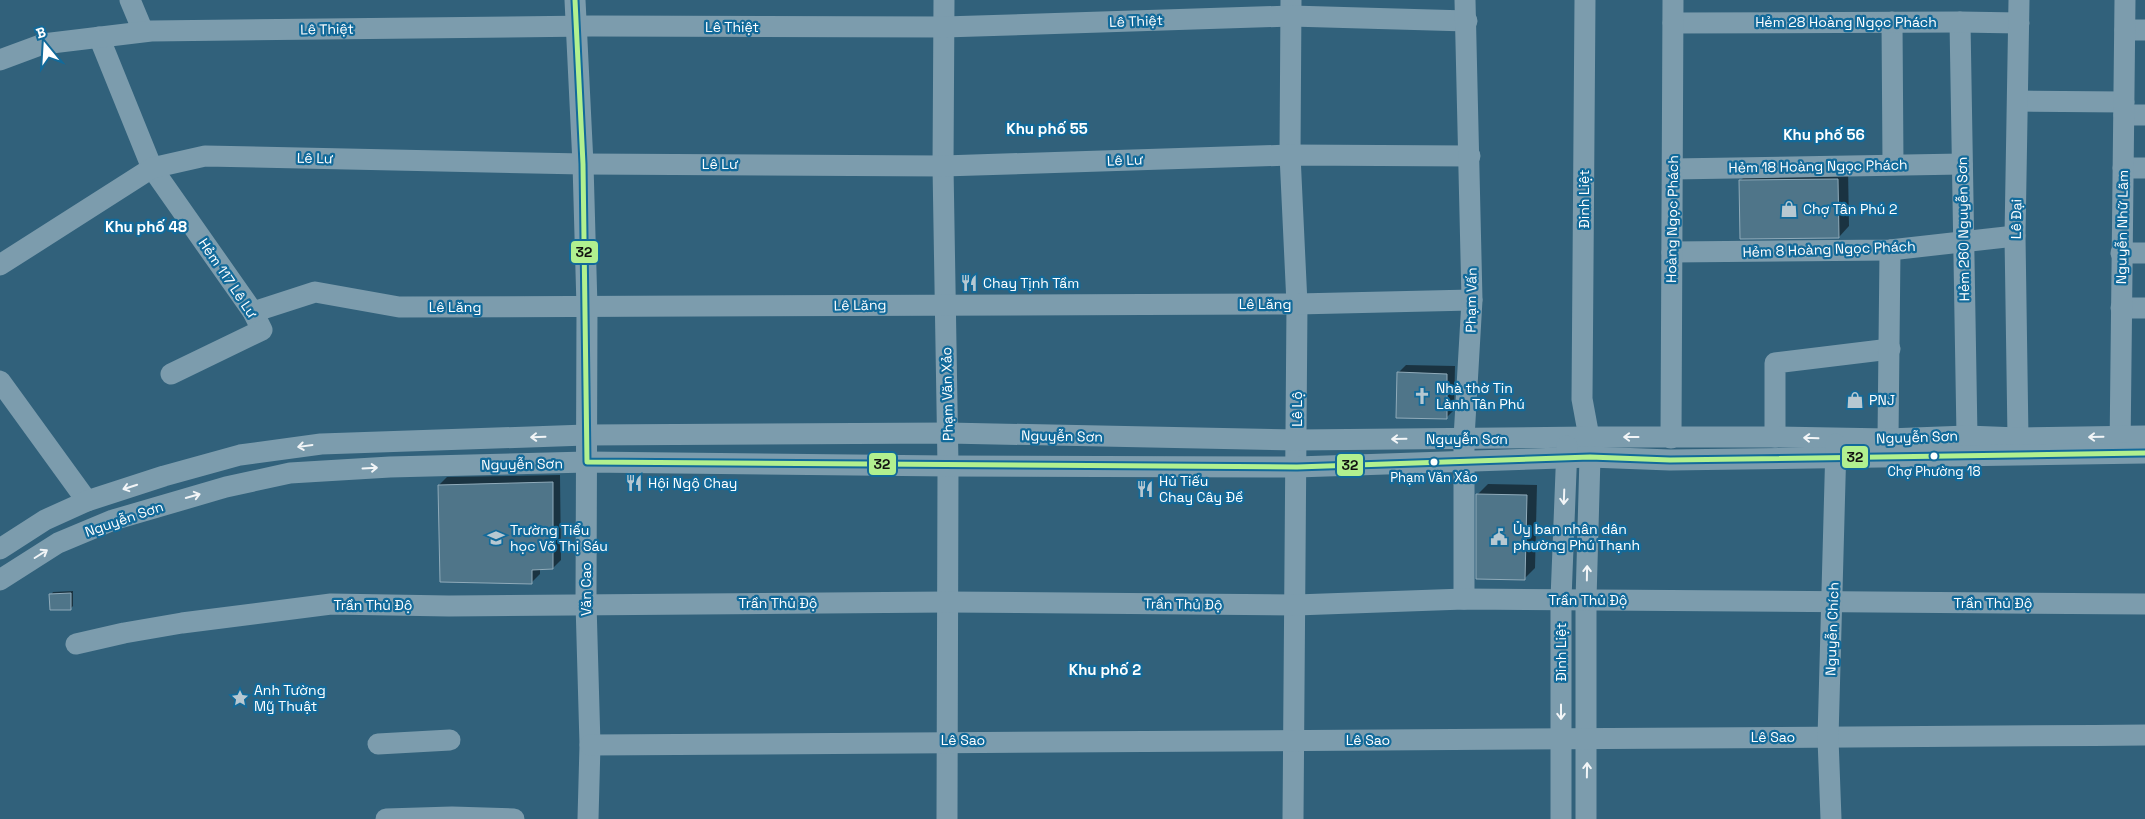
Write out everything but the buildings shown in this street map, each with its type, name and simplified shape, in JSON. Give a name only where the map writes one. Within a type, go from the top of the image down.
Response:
[{"type":"street","points":[[130,0],[143,31]]},
{"type":"street","name":"Văn Cao","points":[[575,0],[583,164],[586,307],[586,435],[588,462],[586,603],[590,745],[588,819]]},
{"type":"street","name":"Phạm Văn Xảo","points":[[944,0],[943,166],[948,433],[947,819]]},
{"type":"street","name":"Đinh Liệt","points":[[1585,0],[1582,398],[1589,447],[1586,600],[1586,819]]},
{"type":"street","name":"Hoàng Ngọc Phách","points":[[1671,438],[1674,0]]},
{"type":"street","name":"Lê Đại","points":[[2018,438],[2016,236],[2019,0]]},
{"type":"street","name":"Nguyễn Nhữ Lãm","points":[[2120,445],[2124,108],[2135,30],[2125,0]]},
{"type":"street","name":"Lê Thiệt","points":[[0,60],[43,44],[143,31],[576,26],[944,27],[1291,8],[1466,10]]},
{"type":"street","name":"Lê Lộ","points":[[1291,8],[1290,155],[1297,304],[1298,440],[1293,819]]},
{"type":"street","name":"Phạm Vấn","points":[[1464,599],[1464,438],[1472,300],[1466,10]]},
{"type":"street","points":[[1892,22],[1893,164]]},
{"type":"street","name":"Hẻm 260 Nguyễn Sơn","points":[[1960,22],[1967,436]]},
{"type":"street","name":"Hẻm 28 Hoàng Ngọc Phách","points":[[1673,24],[2019,23]]},
{"type":"street","name":"Hẻm 117 Lê Lư","points":[[99,37],[152,168],[252,312],[262,330],[171,374]]},
{"type":"street","points":[[2018,100],[2124,108],[2145,115]]},
{"type":"street","name":"Lê Lư","points":[[0,265],[152,168],[205,156],[583,164],[943,166],[1290,155],[1470,156]]},
{"type":"street","name":"Hẻm 18 Hoàng Ngọc Phách","points":[[1673,169],[1962,164]]},
{"type":"street","points":[[2123,168],[2145,168]]},
{"type":"street","name":"Hẻm 8 Hoàng Ngọc Phách","points":[[1672,252],[1890,250],[2016,236]]},
{"type":"street","points":[[1888,439],[1890,250]]},
{"type":"street","points":[[2121,253],[2145,253]]},
{"type":"street","name":"Lê Lăng","points":[[252,312],[315,292],[399,307],[1297,304],[1472,300]]},
{"type":"street","points":[[2121,308],[2145,308]]},
{"type":"street","points":[[1775,437],[1775,362],[1890,349]]},
{"type":"street","points":[[0,381],[87,501]]},
{"type":"street","name":"Đinh Liệt","points":[[1562,819],[1561,599],[1566,448],[1582,398]]},
{"type":"street","name":"Nguyễn Sơn","points":[[0,549],[45,520],[87,501],[164,476],[240,455],[338,443],[586,435],[948,433],[1298,440],[1464,438],[1566,448]]},
{"type":"street","name":"Nguyễn Sơn","points":[[0,580],[58,543],[113,520],[226,487],[290,473],[338,470],[588,462],[1297,467],[1465,461],[1566,448],[1671,438],[1775,437],[1837,448],[1888,439],[1967,436],[2018,438],[2120,445],[2145,453]]},
{"type":"street","name":"Nguyễn Sơn","points":[[1589,447],[1670,460],[1837,448],[2120,445],[2145,436]]},
{"type":"street","points":[[338,443],[338,470]]},
{"type":"street","name":"Nguyễn Chích","points":[[1831,819],[1828,738],[1837,448]]},
{"type":"street","name":"Trần Thủ Độ","points":[[76,644],[124,633],[331,604],[449,606],[586,603],[947,602],[1296,606],[1464,599],[1561,599],[2145,604]]},
{"type":"street","name":"Lê Sao","points":[[590,745],[946,740],[1561,739],[1587,737],[1828,738],[2145,735]]},
{"type":"street","points":[[378,744],[450,740]]},
{"type":"street","points":[[386,819],[452,817],[514,819]]},
{"type":"transit line","name":"32","points":[[575,0],[583,164],[587,462],[1297,467],[1590,457],[1670,460],[2145,453]]},
{"type":"place","name":"Chợ Tân Phú 2","points":[[1789,209]]},
{"type":"place","name":"Chay Tịnh Tầm","points":[[969,283]]},
{"type":"place","name":"Nhà thờ Tin Lành Tân Phú","points":[[1422,396]]},
{"type":"place","name":"PNJ","points":[[1855,400]]},
{"type":"place","name":"Chợ Phường 18","points":[[1934,456]]},
{"type":"place","name":"Phạm Văn Xảo","points":[[1434,462]]},
{"type":"place","name":"Hội Ngộ Chay","points":[[634,483]]},
{"type":"place","name":"Hủ Tiếu Chay Cây Đề","points":[[1145,489]]},
{"type":"place","name":"Ủy ban nhân dân phường Phú Thạnh","points":[[1499,537]]},
{"type":"place","name":"Trường Tiểu học Võ Thị Sáu","points":[[496,538]]},
{"type":"place","name":"Anh Tường Mỹ Thuật","points":[[240,698]]},
{"type":"district","name":"Khu phố 55","points":[[1047,128]]},
{"type":"district","name":"Khu phố 56","points":[[1824,134]]},
{"type":"district","name":"Khu phố 48","points":[[146,226]]},
{"type":"district","name":"Khu phố 2","points":[[1105,669]]}]
